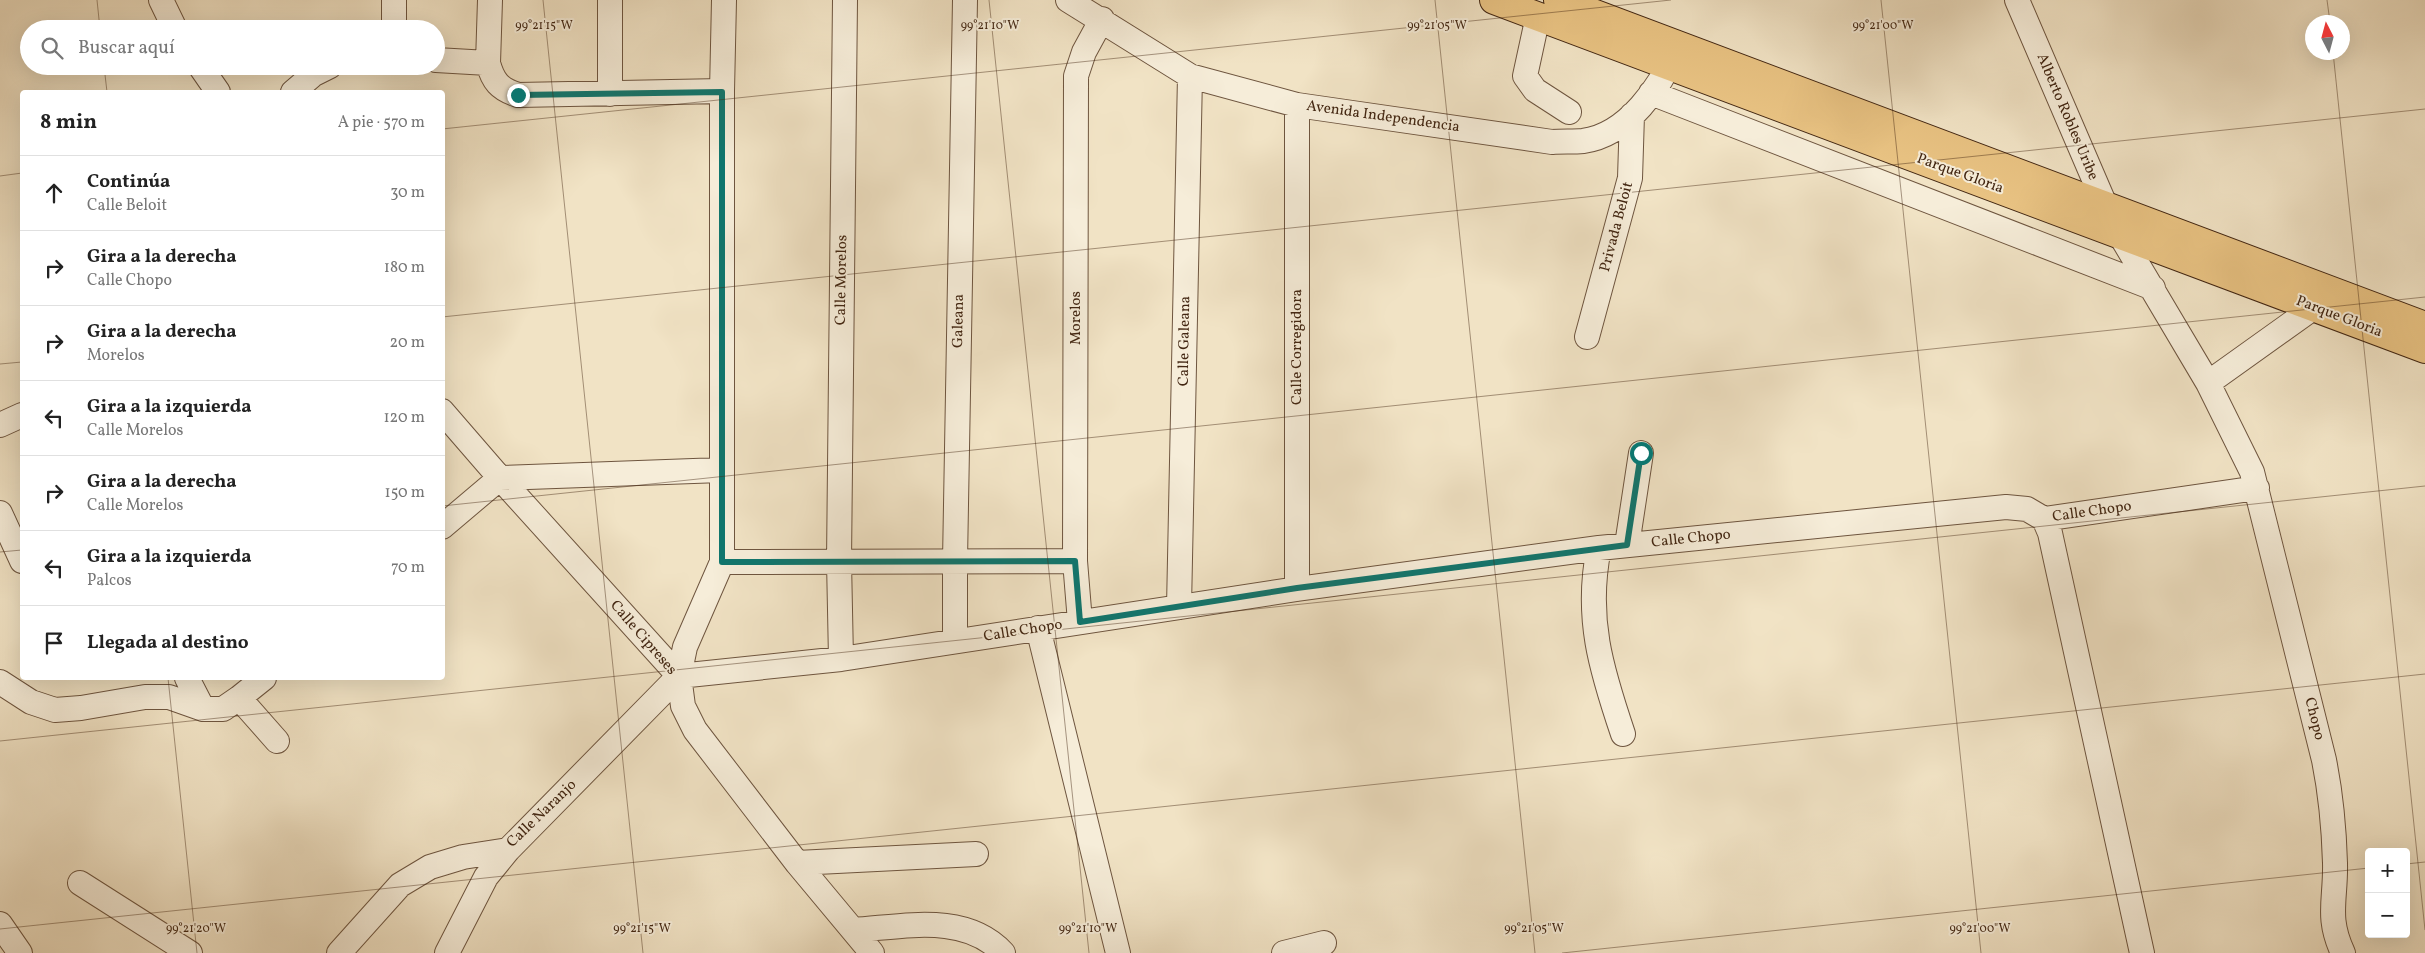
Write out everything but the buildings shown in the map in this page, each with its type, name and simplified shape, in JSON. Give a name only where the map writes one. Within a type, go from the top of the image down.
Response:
[{"type":"main road","name":"Parque Gloria","points":[[1494,0],[1548,8],[1674,56],[2119,233],[2425,349]]},
{"type":"main road","name":"Parque Gloria","points":[[1674,56],[2106,207],[2425,326]]},
{"type":"street","points":[[161,0],[171,20]]},
{"type":"street","points":[[394,0],[394,20]]},
{"type":"street","points":[[490,0],[488,62],[492,78],[503,90],[518,95],[722,92]]},
{"type":"street","points":[[610,0],[610,94]]},
{"type":"street","points":[[679,676],[685,647],[722,562],[722,92],[724,0]]},
{"type":"street","name":"Calle Morelos","points":[[839,561],[845,0]]},
{"type":"street","name":"Galeana","points":[[955,641],[965,0]]},
{"type":"street","name":"Avenida Independencia","points":[[1068,0],[1102,19],[1190,76],[1296,105],[1552,142],[1584,141],[1609,132],[1632,115],[1651,93],[1674,56]]},
{"type":"street","name":"Alberto Robles Uribe","points":[[2017,0],[2106,207],[2119,233],[2208,383]]},
{"type":"street","points":[[1548,8],[1525,76],[1535,90],[1569,112]]},
{"type":"street","name":"Morelos","points":[[1080,622],[1075,561],[1076,76],[1084,52],[1102,19]]},
{"type":"street","points":[[445,60],[488,62]]},
{"type":"street","points":[[206,75],[217,90]]},
{"type":"street","points":[[294,90],[313,75]]},
{"type":"street","name":"Calle Galeana","points":[[1179,607],[1190,76]]},
{"type":"street","points":[[1651,93],[2153,288]]},
{"type":"street","name":"Calle Corregidora","points":[[1296,105],[1297,588]]},
{"type":"street","name":"Privada Beloit","points":[[1586,337],[1630,178],[1632,115]]},
{"type":"street","points":[[2208,383],[2313,308]]},
{"type":"street","name":"Chopo","points":[[2208,383],[2246,459],[2258,488],[2324,760],[2332,798],[2335,877],[2331,908],[2334,934],[2343,953]]},
{"type":"street","name":"Calle Cipreses","points":[[445,414],[679,676],[683,706],[695,730],[797,863],[872,953]]},
{"type":"street","points":[[0,425],[20,416]]},
{"type":"street","points":[[1627,545],[1641,453]]},
{"type":"street","points":[[445,524],[500,478],[721,470]]},
{"type":"street","name":"Calle Chopo","points":[[679,676],[841,659],[1297,588],[1599,548],[2006,507],[2027,510],[2044,518],[2258,488]]},
{"type":"street","points":[[0,513],[12,553]]},
{"type":"street","points":[[2044,518],[2050,533],[2142,953]]},
{"type":"street","points":[[1599,548],[1593,592],[1596,640],[1623,734]]},
{"type":"street","points":[[839,561],[841,659]]},
{"type":"street","points":[[722,562],[1075,561]]},
{"type":"street","points":[[1038,628],[1118,953]]},
{"type":"street","name":"Calle Naranjo","points":[[339,953],[400,885],[430,867],[463,857],[508,850],[679,676]]},
{"type":"street","points":[[188,680],[203,709]]},
{"type":"street","points":[[0,682],[31,702],[55,710],[81,708],[142,687],[203,709],[222,709],[262,680]]},
{"type":"street","points":[[239,698],[277,741]]},
{"type":"street","points":[[447,953],[486,877],[508,850]]},
{"type":"street","points":[[797,863],[976,854]]},
{"type":"street","points":[[80,882],[190,953]]},
{"type":"street","points":[[0,924],[20,953]]},
{"type":"street","points":[[853,930],[941,924],[968,930],[996,945],[1003,953]]},
{"type":"street","points":[[1284,953],[1324,943]]},
{"type":"route","points":[[518,95],[722,92],[722,562],[1075,561],[1080,622],[1297,588],[1627,545],[1641,453]]}]
